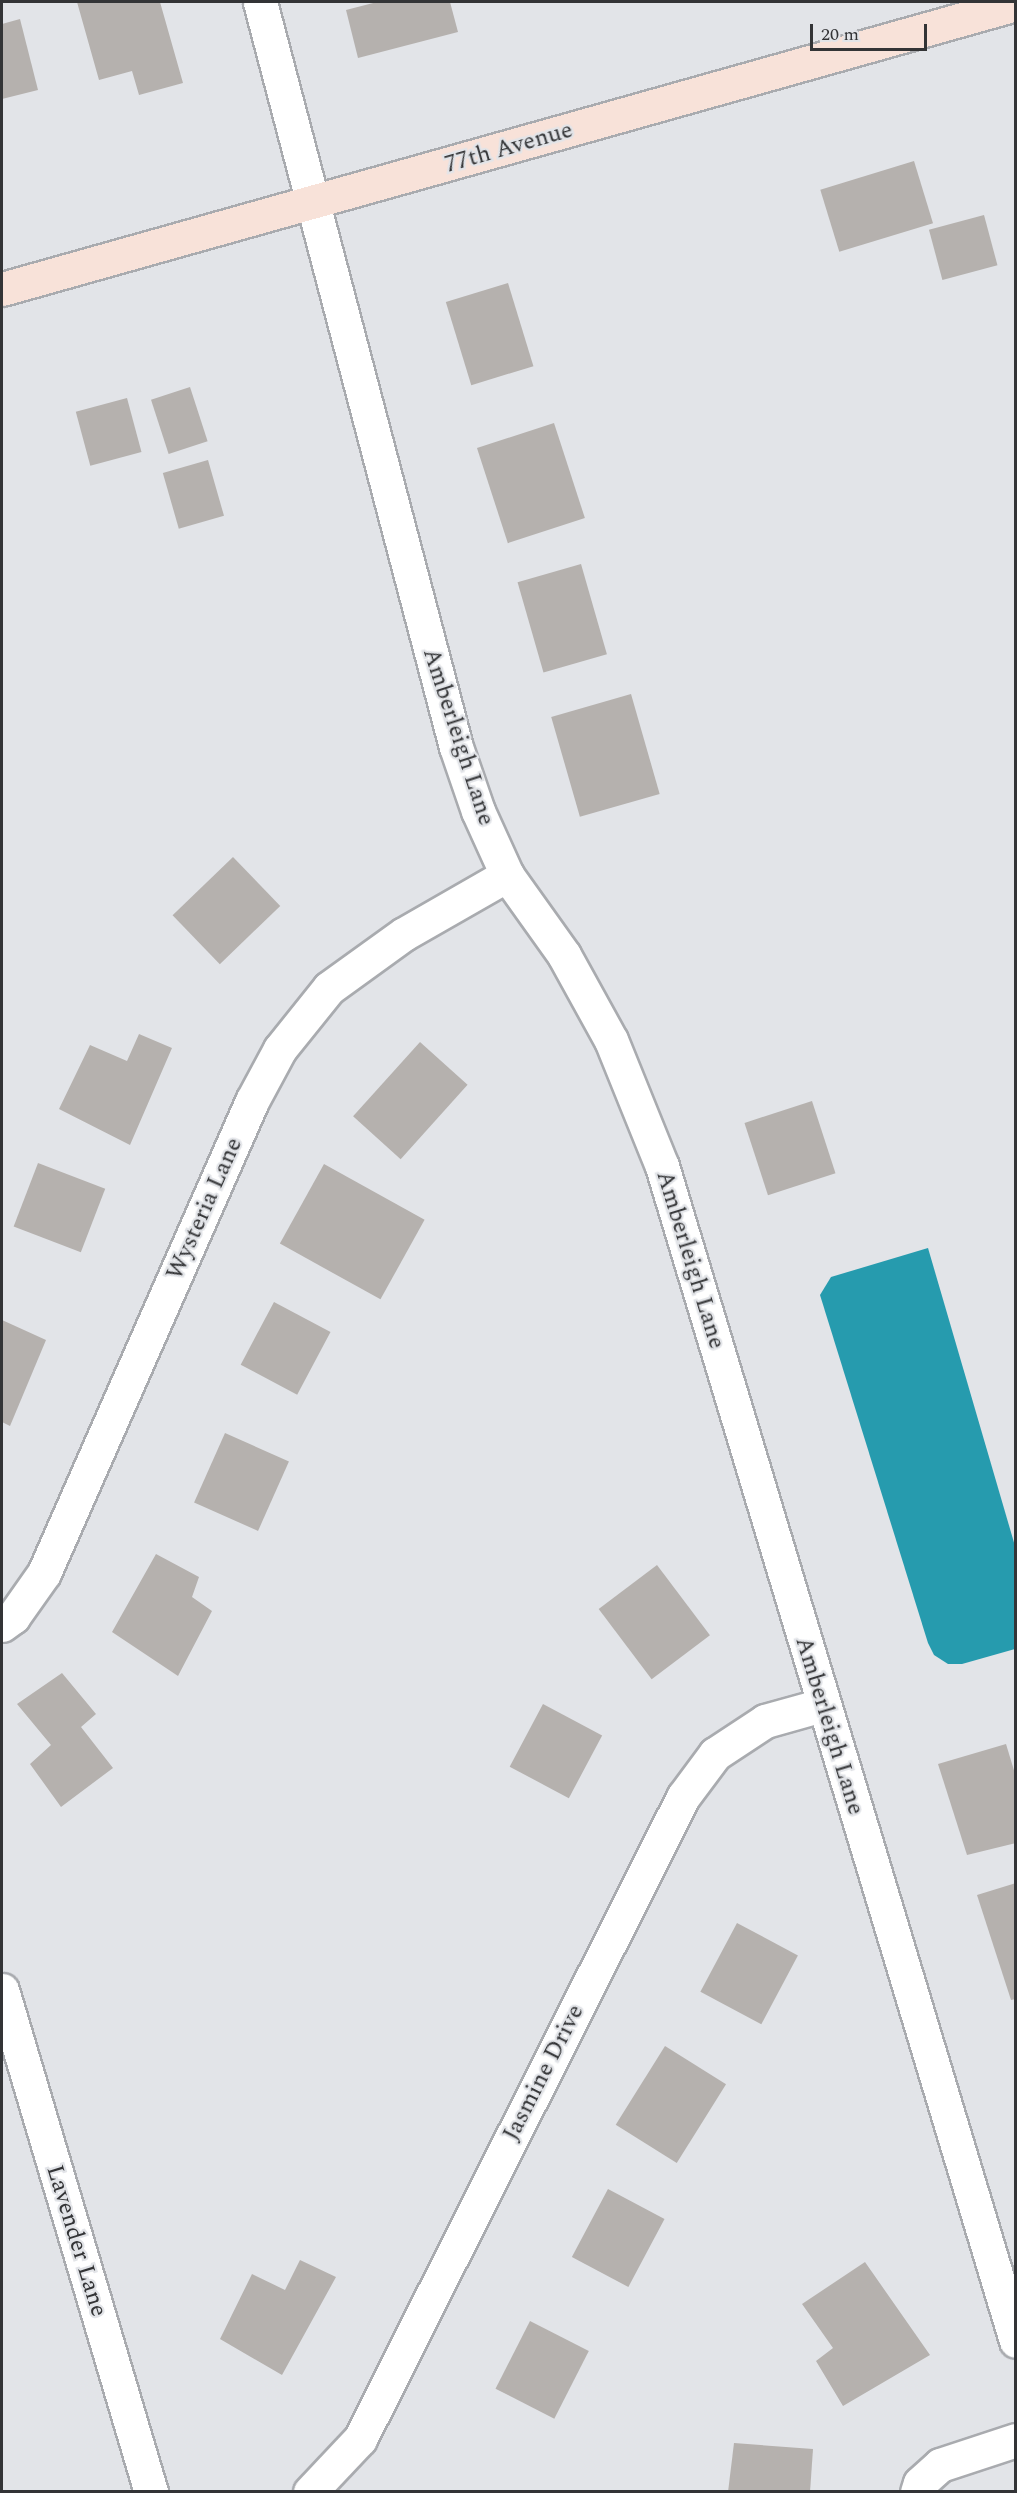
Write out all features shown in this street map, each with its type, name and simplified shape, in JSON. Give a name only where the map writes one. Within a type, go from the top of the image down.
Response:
[{"type":"street","name":"Amberleigh Lane","points":[[260,2],[311,204],[456,747],[478,811],[507,875],[564,955],[611,1040],[638,1100],[662,1166],[822,1705],[1016,2341]]},
{"type":"street","name":"77th Avenue","points":[[2,289],[1016,4]]},
{"type":"street","name":"Wysteria Lane","points":[[2,1625],[13,1617],[44,1573],[248,1112],[280,1049],[329,988],[404,934],[507,875]]},
{"type":"street","name":"Jasmine Drive","points":[[310,2492],[360,2439],[683,1797],[716,1754],[725,1747],[765,1721],[822,1705]]},
{"type":"street","name":"Lavender Lane","points":[[2,1990],[151,2492]]},
{"type":"street","points":[[917,2492],[920,2483],[940,2465],[1016,2439]]},
{"type":"water","points":[[928,1248],[1015,1546],[1015,1649],[962,1664],[948,1664],[934,1655],[928,1643],[820,1295],[831,1277]]},
{"type":"building","points":[[77,2],[160,2],[183,83],[139,95],[132,71],[99,80]]},
{"type":"building","points":[[377,2],[450,2],[458,32],[358,58],[346,10]]},
{"type":"building","points":[[20,19],[38,90],[2,99],[2,24]]},
{"type":"building","points":[[914,161],[933,223],[839,252],[820,190]]},
{"type":"building","points":[[984,215],[997,265],[942,280],[929,230]]},
{"type":"building","points":[[508,283],[533,366],[471,385],[446,302]]},
{"type":"building","points":[[190,387],[208,441],[169,454],[151,400]]},
{"type":"building","points":[[127,398],[141,452],[90,466],[76,412]]},
{"type":"building","points":[[554,423],[585,518],[508,543],[477,448]]},
{"type":"building","points":[[208,460],[224,516],[179,529],[163,473]]},
{"type":"building","points":[[581,564],[607,654],[543,673],[518,582]]},
{"type":"building","points":[[631,694],[660,794],[580,817],[551,717]]},
{"type":"building","points":[[233,857],[280,906],[220,964],[173,915]]},
{"type":"building","points":[[139,1034],[172,1048],[130,1145],[59,1109],[90,1045],[127,1061]]},
{"type":"building","points":[[420,1042],[468,1085],[401,1159],[353,1116]]},
{"type":"building","points":[[812,1101],[835,1173],[768,1195],[744,1123]]},
{"type":"building","points":[[38,1163],[105,1189],[81,1252],[14,1226]]},
{"type":"building","points":[[324,1164],[425,1220],[380,1299],[280,1244]]},
{"type":"building","points":[[274,1302],[331,1332],[297,1395],[241,1365]]},
{"type":"building","points":[[2,1320],[46,1340],[10,1426],[2,1422]]},
{"type":"building","points":[[225,1433],[289,1461],[258,1531],[194,1502]]},
{"type":"building","points":[[156,1554],[199,1577],[192,1597],[212,1611],[178,1676],[112,1632]]},
{"type":"building","points":[[657,1565],[710,1635],[652,1679],[599,1609]]},
{"type":"building","points":[[62,1673],[96,1714],[81,1727],[113,1768],[61,1807],[30,1764],[51,1745],[17,1704]]},
{"type":"building","points":[[543,1704],[602,1735],[569,1798],[510,1767]]},
{"type":"building","points":[[1006,1744],[1016,1777],[1016,1843],[967,1855],[938,1764]]},
{"type":"building","points":[[1016,1883],[1016,1999],[1011,2000],[977,1895]]},
{"type":"building","points":[[737,1923],[798,1955],[761,2024],[700,1992]]},
{"type":"building","points":[[665,2046],[726,2084],[677,2163],[616,2125]]},
{"type":"building","points":[[608,2189],[665,2219],[628,2287],[572,2257]]},
{"type":"building","points":[[300,2260],[336,2277],[282,2375],[220,2339],[252,2274],[285,2290]]},
{"type":"building","points":[[865,2262],[930,2355],[843,2406],[816,2361],[833,2348],[802,2304]]},
{"type":"building","points":[[530,2321],[589,2351],[554,2419],[495,2389]]},
{"type":"building","points":[[734,2443],[813,2449],[810,2492],[728,2492]]}]
